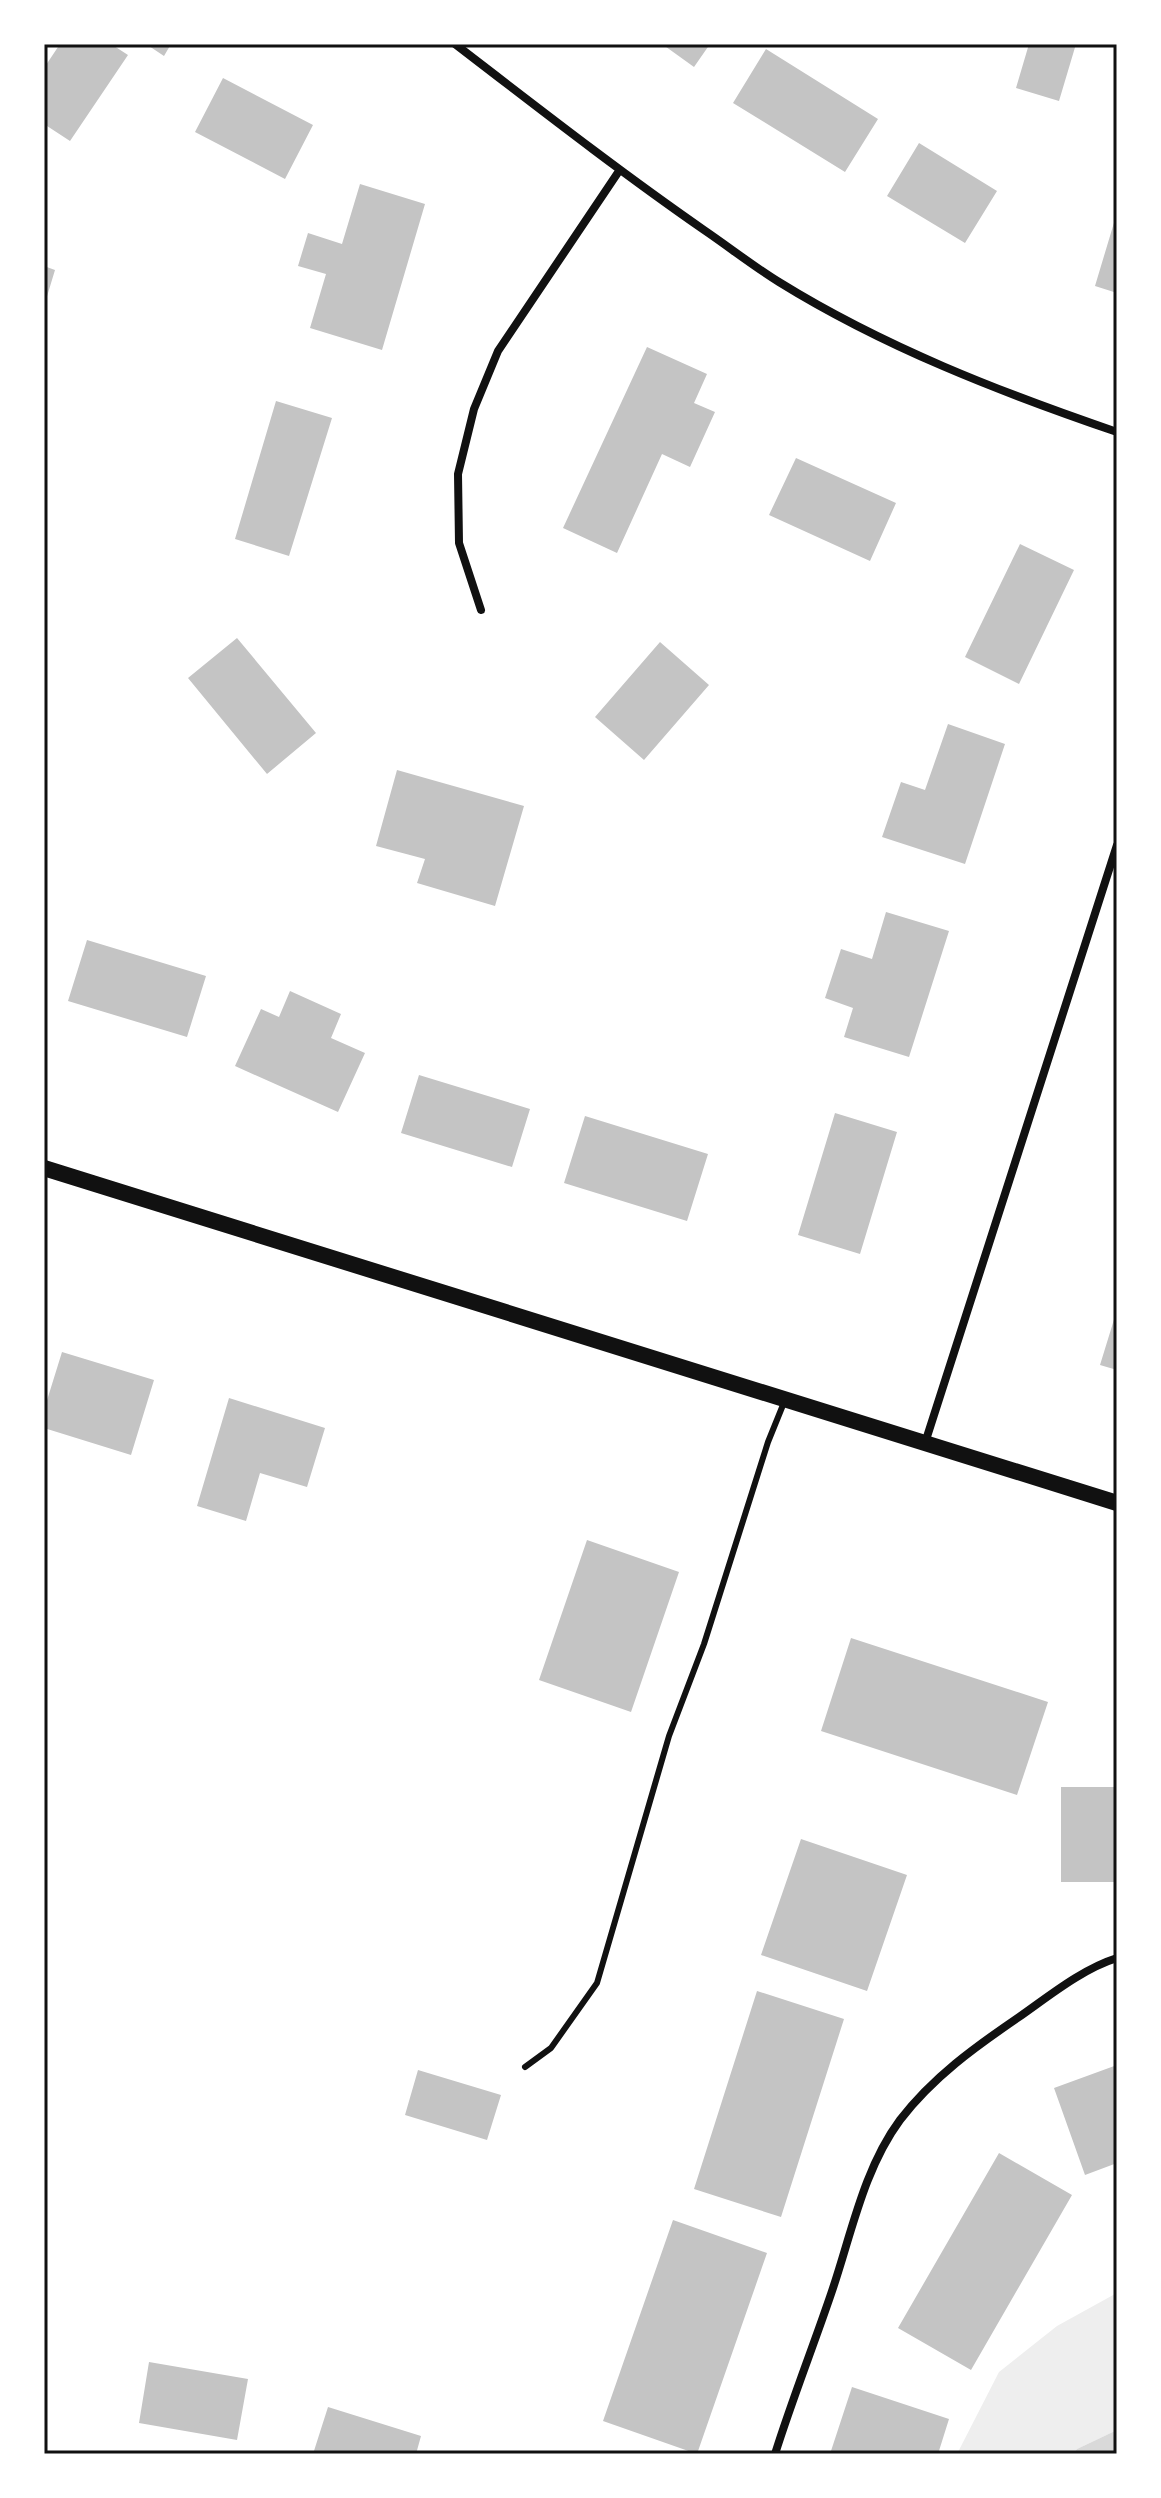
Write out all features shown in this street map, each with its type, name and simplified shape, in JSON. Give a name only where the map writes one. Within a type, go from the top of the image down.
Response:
[{"type":"main road","points":[[44,1168],[1117,1503]]},
{"type":"street","points":[[455,44],[619,171],[779,282],[919,356],[1017,398],[1117,432]]},
{"type":"street","points":[[481,610],[459,543],[458,474],[474,409],[498,351],[619,171]]},
{"type":"street","points":[[925,1444],[1117,845]]},
{"type":"street","points":[[775,2454],[856,2214],[878,2157],[900,2121],[956,2061],[1056,1991],[1117,1958]]},
{"type":"lane","points":[[525,2067],[551,2048],[597,1983],[669,1736],[704,1644],[768,1442],[785,1400]]},
{"type":"shaded area","points":[[1115,2294],[1117,2430],[1077,2449],[1073,2454],[957,2454],[999,2372],[1057,2326]]},
{"type":"shaded area","points":[[1117,2430],[1117,2454],[1073,2454],[1077,2449]]},
{"type":"building","points":[[60,44],[111,44],[128,55],[70,141],[44,124],[44,68]]},
{"type":"building","points":[[146,44],[171,44],[164,56]]},
{"type":"building","points":[[662,44],[710,44],[694,67]]},
{"type":"building","points":[[1029,44],[1076,44],[1059,101],[1016,88]]},
{"type":"building","points":[[766,49],[878,119],[845,172],[733,103]]},
{"type":"building","points":[[223,78],[313,125],[285,179],[195,132]]},
{"type":"building","points":[[919,143],[997,191],[965,243],[887,196]]},
{"type":"building","points":[[360,184],[425,204],[382,350],[310,328],[326,274],[298,266],[308,233],[342,244]]},
{"type":"building","points":[[1117,216],[1117,293],[1095,286]]},
{"type":"building","points":[[44,266],[55,270],[45,303],[44,303]]},
{"type":"building","points":[[647,347],[707,374],[694,403],[715,412],[690,467],[662,454],[617,553],[563,528]]},
{"type":"building","points":[[276,401],[332,418],[289,556],[235,539]]},
{"type":"building","points":[[796,458],[896,503],[870,561],[769,515]]},
{"type":"building","points":[[1020,544],[1074,570],[1019,684],[965,657]]},
{"type":"building","points":[[237,638],[316,733],[267,774],[188,678]]},
{"type":"building","points":[[660,642],[709,685],[644,760],[595,717]]},
{"type":"building","points":[[948,724],[1005,744],[965,864],[882,837],[901,782],[925,790]]},
{"type":"building","points":[[397,770],[524,806],[495,906],[417,883],[425,859],[376,846]]},
{"type":"building","points":[[886,912],[949,931],[909,1057],[844,1037],[853,1008],[825,998],[841,949],[872,959]]},
{"type":"building","points":[[87,940],[206,976],[187,1037],[68,1001]]},
{"type":"building","points":[[290,991],[341,1014],[331,1038],[365,1053],[338,1112],[235,1066],[261,1009],[279,1017]]},
{"type":"building","points":[[419,1075],[530,1109],[512,1167],[401,1133]]},
{"type":"building","points":[[835,1113],[897,1132],[860,1254],[798,1235]]},
{"type":"building","points":[[585,1116],[708,1154],[687,1221],[564,1183]]},
{"type":"building","points":[[1117,1313],[1117,1370],[1100,1365]]},
{"type":"building","points":[[62,1352],[154,1380],[131,1455],[44,1428],[44,1410]]},
{"type":"building","points":[[229,1398],[325,1428],[307,1487],[260,1473],[246,1521],[197,1506]]},
{"type":"building","points":[[587,1540],[679,1572],[631,1712],[539,1680]]},
{"type":"building","points":[[851,1638],[1048,1702],[1017,1795],[821,1731]]},
{"type":"building","points":[[1061,1787],[1117,1787],[1117,1882],[1061,1882]]},
{"type":"building","points":[[801,1839],[907,1875],[867,1991],[761,1955]]},
{"type":"building","points":[[757,1991],[844,2019],[781,2217],[694,2189]]},
{"type":"building","points":[[1117,2065],[1117,2163],[1085,2175],[1054,2088]]},
{"type":"building","points":[[418,2070],[501,2095],[487,2140],[405,2115]]},
{"type":"building","points":[[999,2153],[1072,2195],[971,2370],[898,2328]]},
{"type":"building","points":[[673,2220],[767,2253],[697,2454],[603,2421]]},
{"type":"building","points":[[149,2362],[248,2379],[237,2440],[139,2423]]},
{"type":"building","points":[[852,2387],[949,2419],[938,2454],[830,2454]]},
{"type":"building","points":[[328,2407],[421,2436],[416,2454],[313,2454]]}]
